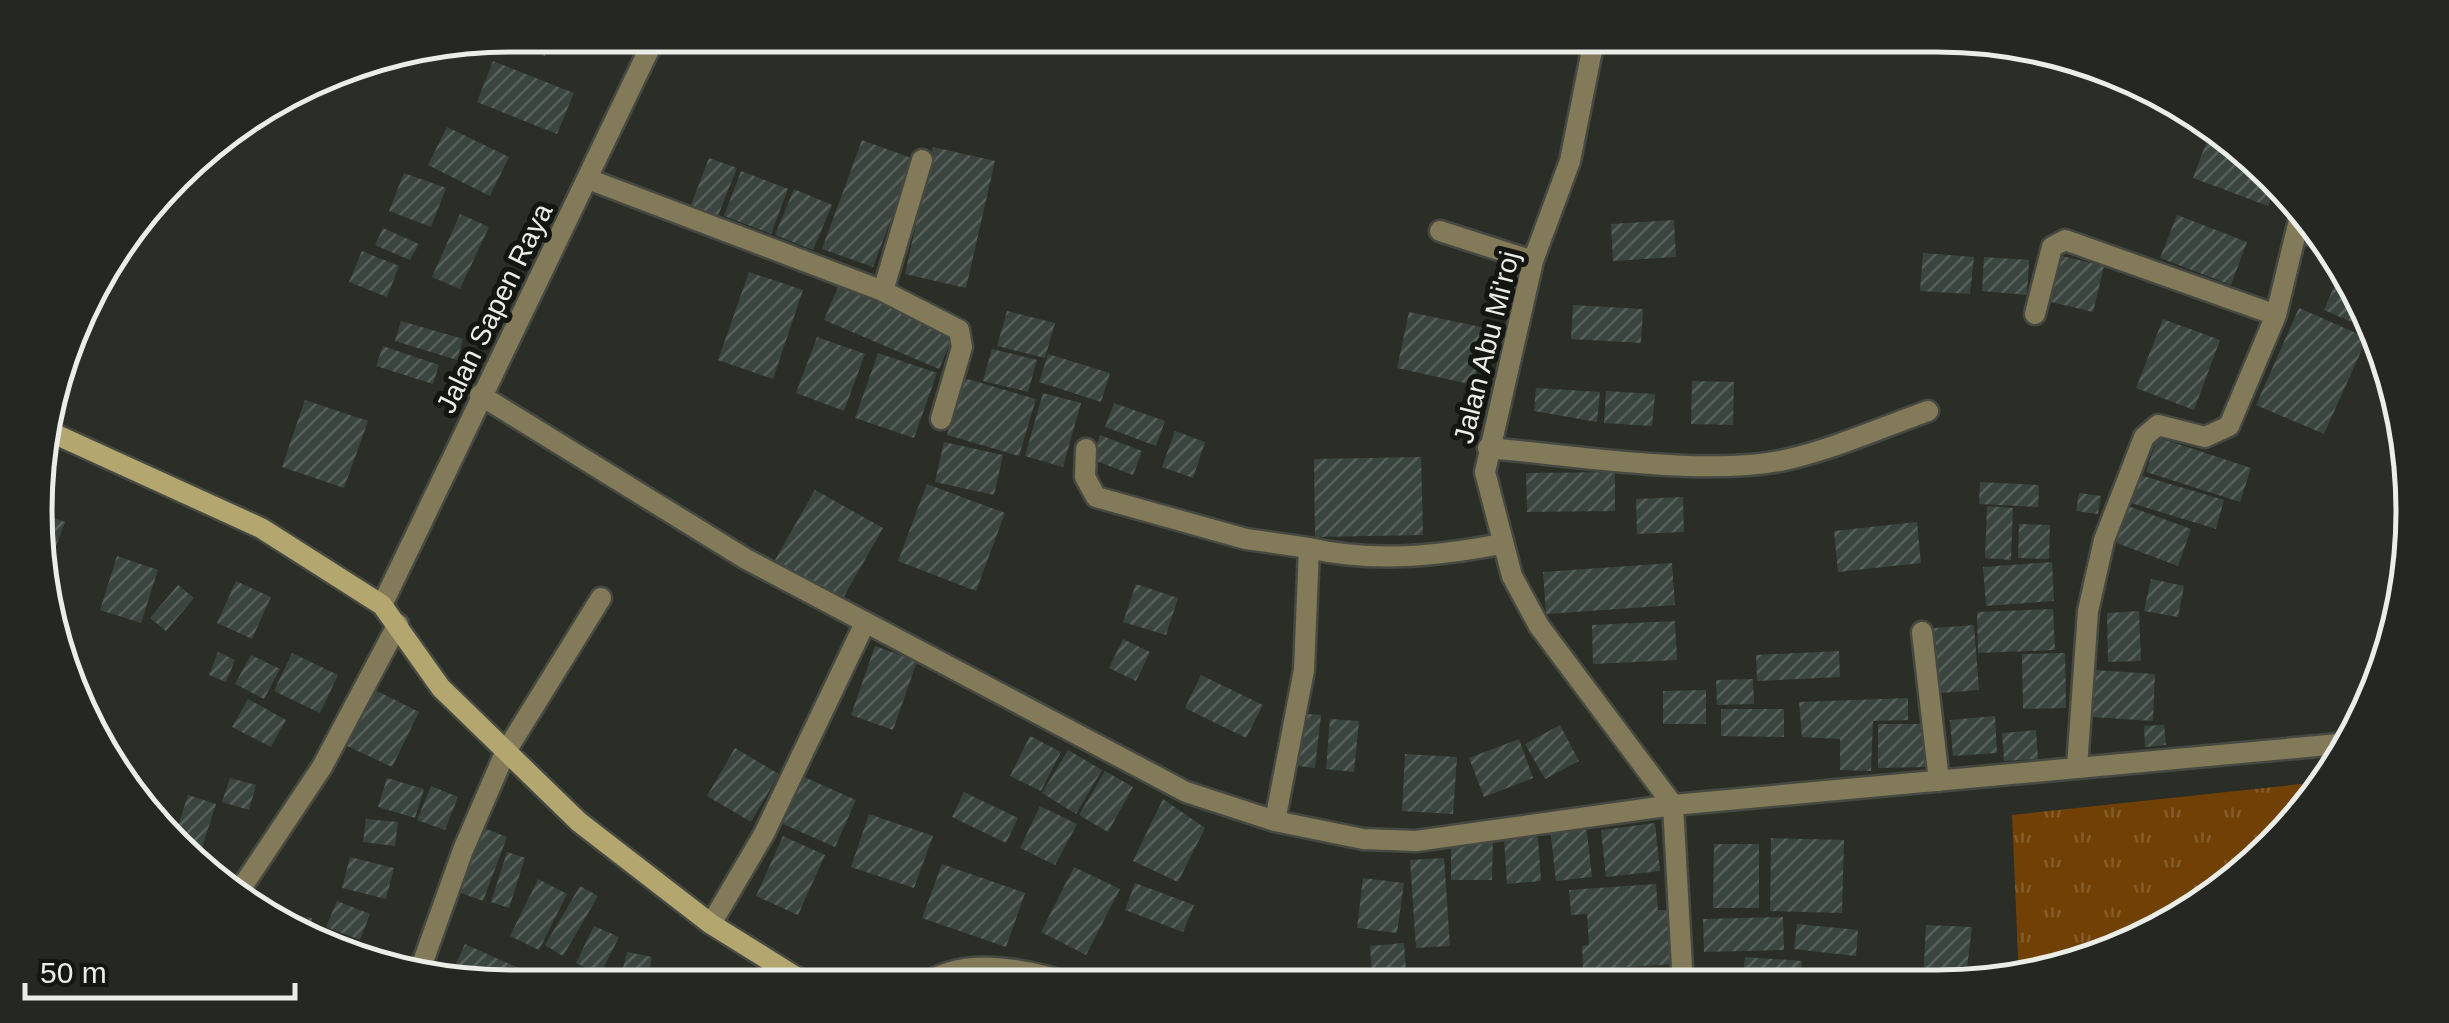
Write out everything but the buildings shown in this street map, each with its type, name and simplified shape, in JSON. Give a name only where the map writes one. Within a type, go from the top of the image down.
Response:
[{"type":"street","name":"Jalan Sapen Raya","points":[[382,605],[480,394],[648,52]]},
{"type":"street","name":"Jalan Abu Mi'roj","points":[[1592,52],[1570,161],[1533,261],[1484,472],[1512,576],[1539,626],[1673,805]]},
{"type":"street","points":[[883,291],[922,160]]},
{"type":"street","points":[[588,179],[883,291],[962,336],[941,418]]},
{"type":"street","points":[[2078,768],[2088,611],[2104,540],[2144,437],[2158,425],[2205,437],[2229,426],[2276,315],[2297,226]]},
{"type":"street","points":[[1440,230],[1533,261]]},
{"type":"street","points":[[2035,314],[2052,248],[2065,240],[2276,315]]},
{"type":"street","points":[[480,394],[746,559],[1186,792],[1275,822],[1363,839],[1416,841],[1673,805],[2333,744]]},
{"type":"street","points":[[1488,448],[1660,462],[1730,464],[1787,460],[1928,410]]},
{"type":"street","points":[[59,436],[261,528],[382,605],[440,688],[579,822],[711,924],[785,970]]},
{"type":"street","points":[[1086,449],[1086,482],[1096,496],[1246,539],[1335,554],[1408,556],[1501,544]]},
{"type":"street","points":[[1275,822],[1304,670],[1309,548]]},
{"type":"street","points":[[422,962],[462,850],[504,753],[601,598]]},
{"type":"street","points":[[711,924],[764,834],[865,623]]},
{"type":"street","points":[[242,883],[322,767],[398,624]]},
{"type":"street","points":[[1922,632],[1939,781]]},
{"type":"street","points":[[1673,805],[1683,970]]},
{"type":"street","points":[[966,970],[994,970]]},
{"type":"green space","points":[[2307,783],[2262,836],[2193,893],[2113,936],[2018,963],[2012,815]]}]
